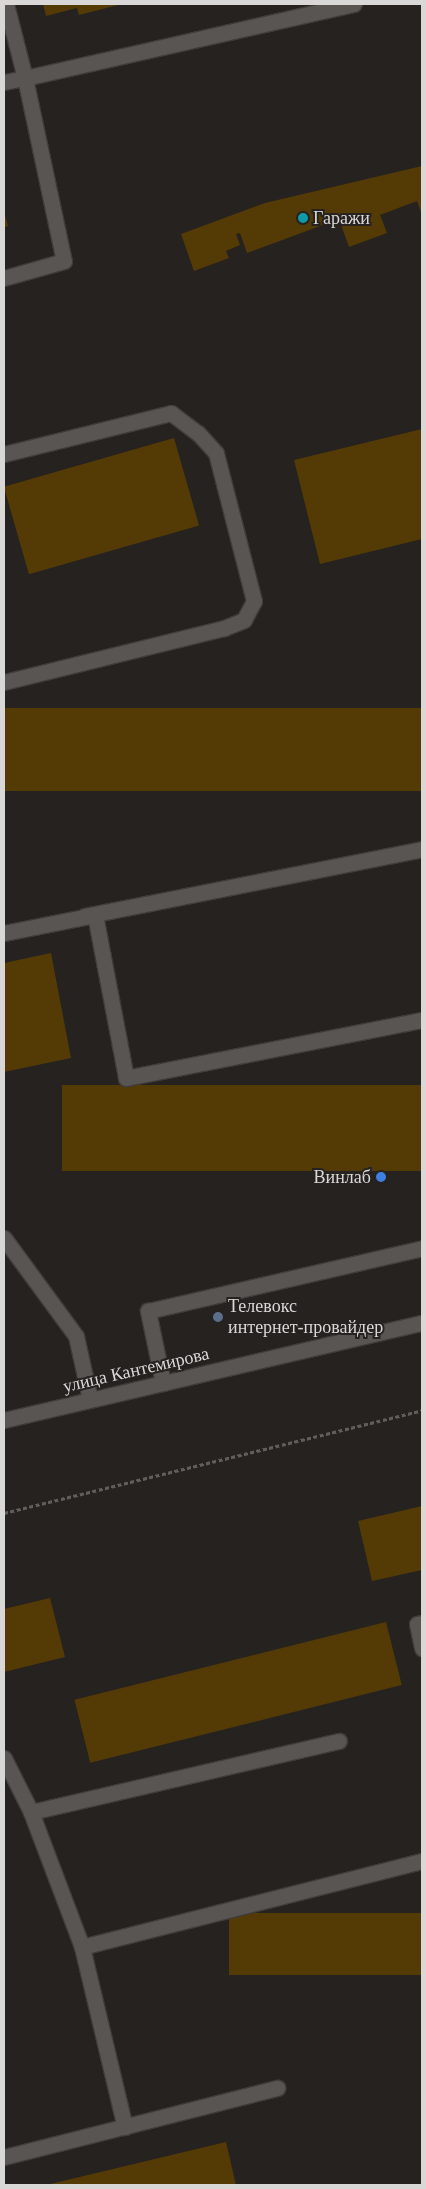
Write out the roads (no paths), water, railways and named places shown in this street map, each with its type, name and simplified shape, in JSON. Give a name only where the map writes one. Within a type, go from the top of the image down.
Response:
[{"type":"street","points":[[4,278],[64,260],[25,78],[6,4]]},
{"type":"street","points":[[4,82],[354,4]]},
{"type":"street","points":[[4,454],[171,413],[198,433],[216,453],[254,601],[244,620],[224,628],[4,682]]},
{"type":"street","points":[[4,933],[422,849]]},
{"type":"street","points":[[78,918],[95,915],[126,1078],[422,1020]]},
{"type":"street","points":[[4,1238],[76,1336],[90,1399]]},
{"type":"street","points":[[163,1383],[148,1311],[422,1248]]},
{"type":"street","name":"улица Кантемирова","points":[[4,1420],[422,1323]]},
{"type":"street","points":[[422,1623],[417,1624],[422,1648]]},
{"type":"street","points":[[31,1812],[339,1740]]},
{"type":"street","points":[[4,1758],[31,1812],[82,1947],[125,2128]]},
{"type":"street","points":[[82,1947],[422,1861]]},
{"type":"street","points":[[4,2157],[125,2128],[277,2088]]},
{"type":"place","name":"Гаражи","points":[[303,218]]},
{"type":"place","name":"Винлаб","points":[[381,1177]]},
{"type":"place","name":"Телевокс интернет-провайдер","points":[[218,1317]]}]
